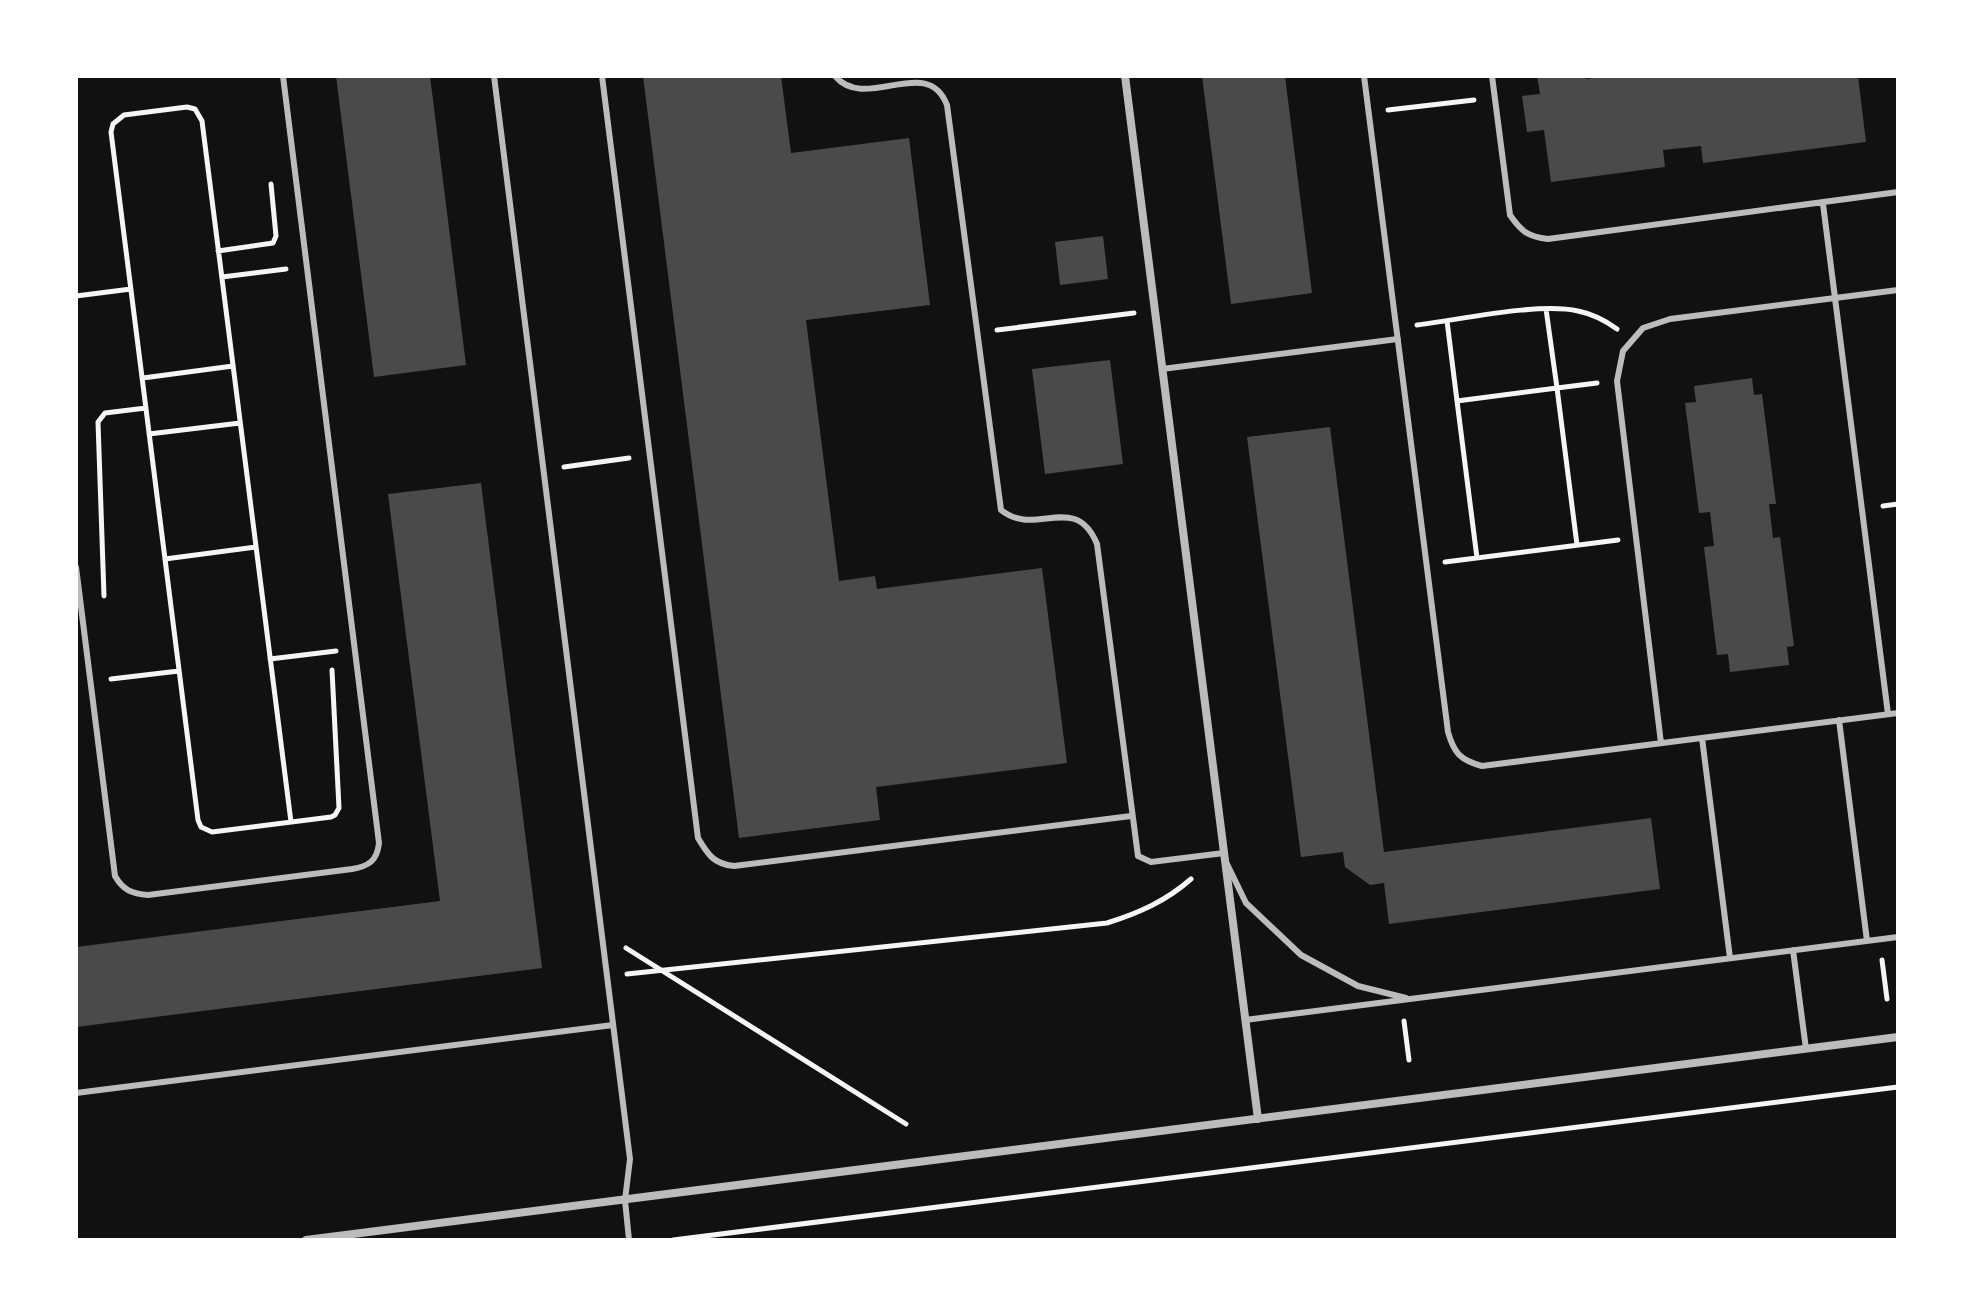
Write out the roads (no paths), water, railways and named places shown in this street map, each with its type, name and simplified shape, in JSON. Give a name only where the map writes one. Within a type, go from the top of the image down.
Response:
[{"type":"street","points":[[1125,76],[1258,1119]]},
{"type":"street","points":[[306,1240],[1898,1037]]},
{"type":"lane","points":[[76,567],[115,876],[120,885],[136,894],[148,895],[367,866],[375,859],[378,851],[283,76]]},
{"type":"lane","points":[[494,76],[630,1159],[625,1200],[629,1240]]},
{"type":"lane","points":[[602,76],[698,838],[709,857],[722,865],[734,866],[1131,816]]},
{"type":"lane","points":[[835,76],[844,86],[855,90],[920,82],[936,87],[943,94],[947,105],[1001,510],[1012,519],[1023,521],[1066,516],[1081,520],[1091,530],[1097,544],[1138,856],[1151,862],[1224,856],[1246,903],[1301,955],[1358,986],[1405,999]]},
{"type":"lane","points":[[1364,76],[1448,732],[1453,750],[1464,761],[1482,766],[1898,713]]},
{"type":"lane","points":[[1492,76],[1510,215],[1521,231],[1533,237],[1548,239],[1898,192]]},
{"type":"lane","points":[[1823,204],[1888,714]]},
{"type":"lane","points":[[1661,743],[1617,381],[1623,351],[1643,328],[1670,319],[1898,290]]},
{"type":"lane","points":[[1162,369],[1398,339]]},
{"type":"lane","points":[[1839,720],[1867,941]]},
{"type":"lane","points":[[1702,738],[1730,958]]},
{"type":"lane","points":[[1245,1020],[1898,937]]},
{"type":"lane","points":[[1793,950],[1806,1049]]},
{"type":"lane","points":[[76,1093],[613,1025]]}]
